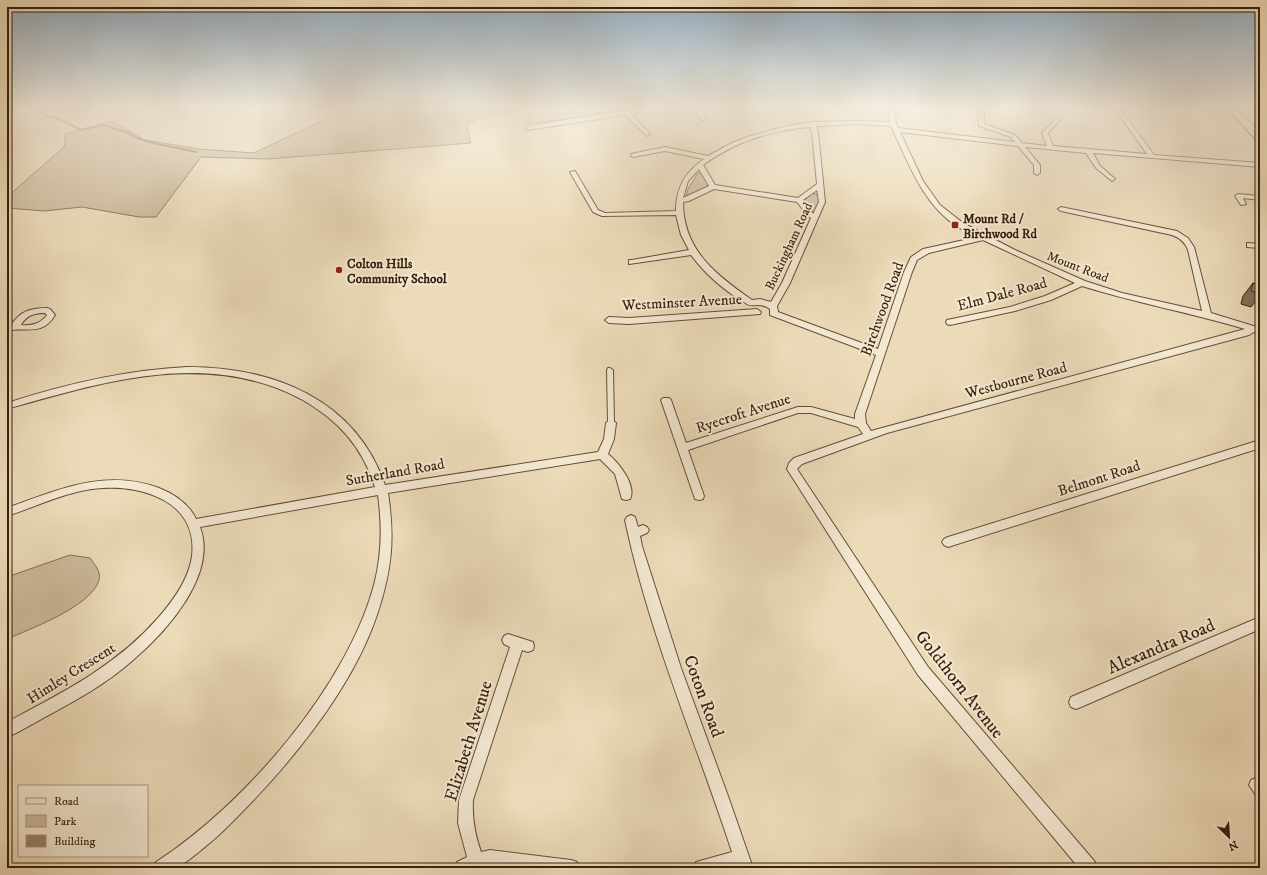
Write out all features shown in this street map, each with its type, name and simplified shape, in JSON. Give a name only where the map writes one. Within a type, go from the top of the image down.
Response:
[{"type":"street","points":[[728,148],[700,165],[685,181],[680,200],[679,213],[684,235],[693,252],[724,284],[751,303],[750,307],[757,312]]},
{"type":"street","name":"Buckingham Road","points":[[773,310],[822,202],[816,148]]},
{"type":"street","name":"Mount Road","points":[[905,148],[920,181],[931,198],[953,220],[983,238],[1082,283],[1120,295],[1208,315],[1256,330]]},
{"type":"street","points":[[1022,148],[1037,165],[1037,173]]},
{"type":"street","points":[[1051,148],[1260,165]]},
{"type":"street","points":[[1146,148],[1152,156]]},
{"type":"street","points":[[633,155],[665,149],[710,158]]},
{"type":"street","points":[[1088,151],[1098,167],[1114,181]]},
{"type":"street","points":[[700,165],[713,187]]},
{"type":"street","points":[[572,172],[595,211],[598,213],[604,215],[679,213]]},
{"type":"street","points":[[680,200],[687,200],[713,187],[799,200],[820,185]]},
{"type":"street","points":[[1243,204],[1238,196],[1260,198]]},
{"type":"street","points":[[799,200],[810,216],[816,218]]},
{"type":"street","points":[[1061,209],[1074,210],[1174,233],[1184,238],[1190,243],[1208,315]]},
{"type":"street","name":"Birchwood Road","points":[[860,424],[860,414],[908,272],[914,259],[926,251],[983,238]]},
{"type":"street","points":[[1250,244],[1260,246]]},
{"type":"street","points":[[632,262],[693,252]]},
{"type":"street","name":"Elm Dale Road","points":[[950,322],[1012,309],[1041,300],[1082,283]]},
{"type":"street","points":[[751,303],[755,301],[761,302],[773,310],[880,353]]},
{"type":"street","name":"Westminster Avenue","points":[[609,320],[629,321],[757,312],[763,315],[773,310]]},
{"type":"street","points":[[7,328],[17,325]]},
{"type":"street","name":"Westbourne Road","points":[[792,469],[798,461],[869,436],[1256,330]]},
{"type":"street","points":[[7,406],[50,392],[91,382],[139,374],[167,371],[214,370],[249,375],[287,388],[312,399],[327,410],[355,436],[370,459],[382,490],[385,506],[386,535],[384,566],[378,593],[365,630],[327,699],[283,756],[238,805],[204,838],[162,868]]},
{"type":"street","points":[[610,370],[611,423],[609,439],[602,455],[618,469],[623,478],[626,496]]},
{"type":"street","points":[[666,400],[700,496]]},
{"type":"street","name":"Ryecroft Avenue","points":[[682,448],[798,410],[811,410],[860,424]]},
{"type":"street","points":[[860,424],[869,436]]},
{"type":"street","name":"Belmont Road","points":[[948,542],[1260,444]]},
{"type":"street","name":"Sutherland Road","points":[[193,524],[382,490],[602,455]]},
{"type":"street","name":"Goldthorn Avenue","points":[[792,469],[923,671],[1089,868]]},
{"type":"street","name":"Himley Crescent","points":[[7,512],[74,489],[102,484],[141,486],[166,494],[187,512],[196,534],[198,549],[196,562],[190,580],[173,607],[153,632],[129,656],[86,686],[7,730]]},
{"type":"street","name":"Coton Road","points":[[631,520],[639,532],[636,546],[674,668],[743,862]]},
{"type":"street","name":"Alexandra Road","points":[[1076,702],[1260,623]]},
{"type":"street","name":"Elizabeth Avenue","points":[[469,864],[465,808],[466,800],[518,643]]},
{"type":"street","points":[[469,864],[490,858],[572,868]]},
{"type":"street","points":[[702,868],[743,862]]},
{"type":"green space","points":[[63,148],[192,148],[254,153],[265,148],[410,148],[268,159],[201,157],[156,217],[139,217],[82,207],[44,211],[7,208],[7,197]]},
{"type":"green space","points":[[698,173],[702,173],[708,184],[706,188],[686,196],[688,189]]},
{"type":"green space","points":[[812,193],[818,195],[819,197],[817,208],[814,212],[809,211],[804,201]]},
{"type":"green space","points":[[70,555],[90,558],[96,566],[99,580],[94,590],[85,599],[59,616],[7,639],[7,577]]},
{"type":"building","points":[[1253,283],[1260,285],[1260,294],[1251,291]]},
{"type":"waterway","points":[[176,148],[197,152]]},
{"type":"place","name":"Mount Rd / Birchwood Rd","points":[[955,225]]},
{"type":"place","name":"Colton Hills Community School","points":[[339,270]]}]
